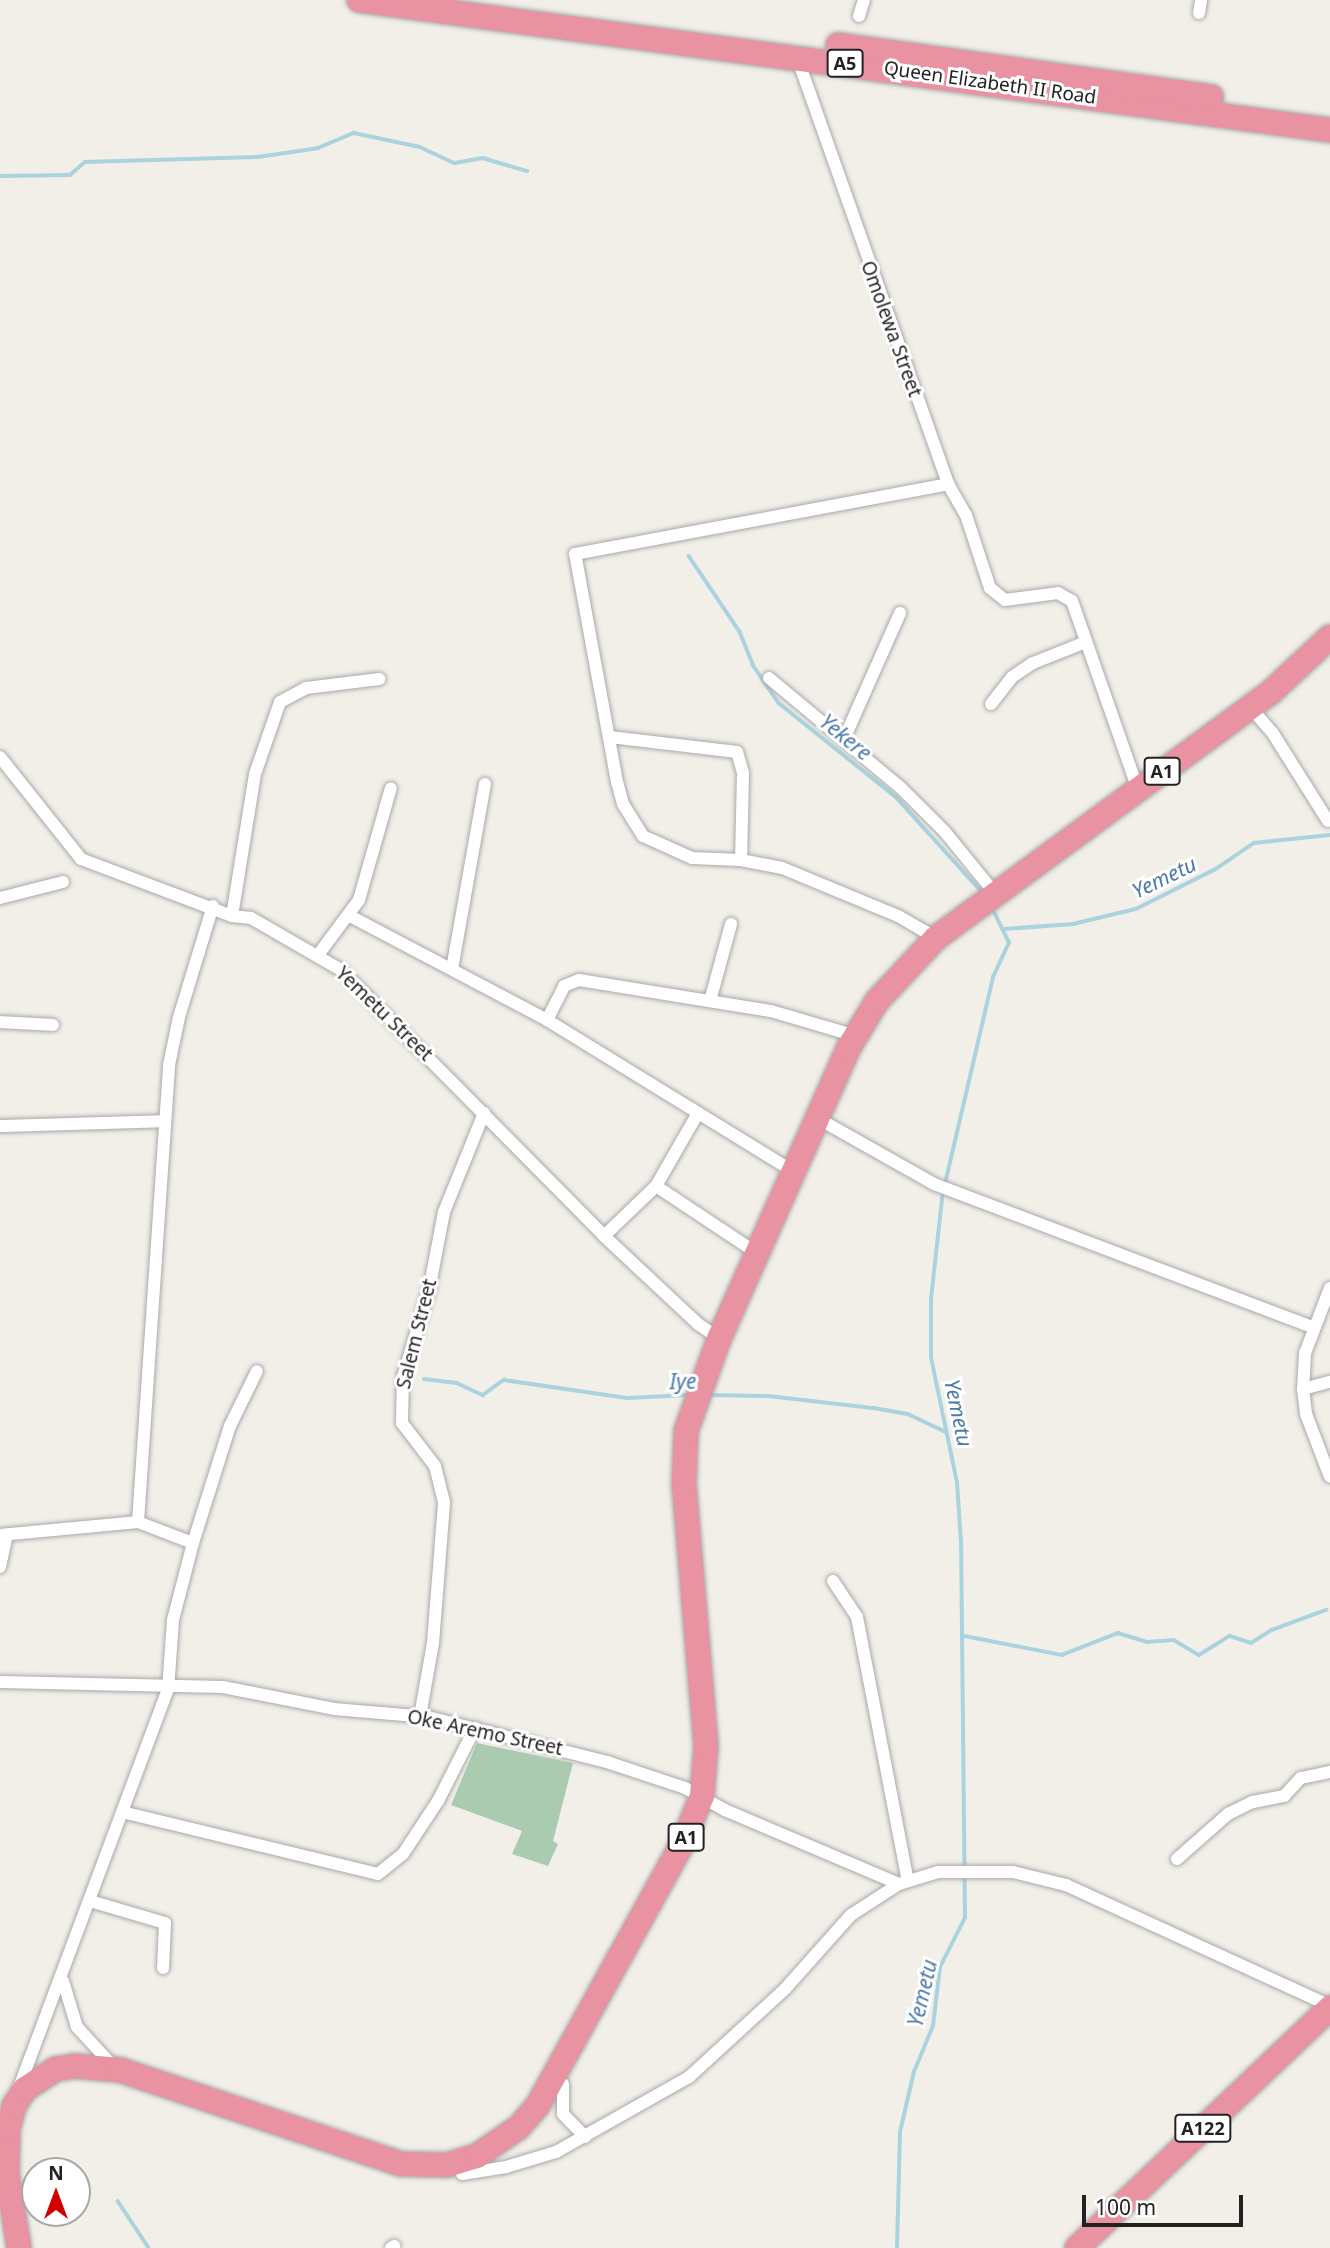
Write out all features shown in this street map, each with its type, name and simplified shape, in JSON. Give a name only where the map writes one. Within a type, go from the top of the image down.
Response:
[{"type":"highway","name":"Queen Elizabeth II Road","points":[[359,0],[409,3],[797,57],[924,65],[1330,113]]},
{"type":"highway","name":"Queen Elizabeth II Road","points":[[480,0],[924,65],[1330,130]]},
{"type":"highway","name":"A1","points":[[1255,711],[1330,637]]},
{"type":"highway","name":"A1","points":[[723,1341],[822,1121],[856,1036],[877,1001],[936,938],[1330,656]]},
{"type":"highway","name":"A1","points":[[19,2248],[6,2152],[14,2106],[38,2077],[56,2070],[75,2066],[120,2070],[396,2175],[462,2174],[506,2152],[528,2134],[563,2084],[698,1835],[707,1799],[716,1741],[693,1451],[701,1412],[723,1341],[757,1253],[794,1172],[863,1039],[886,1004],[928,956],[989,900]]},
{"type":"highway","name":"A1","points":[[30,2248],[20,2194],[20,2135],[33,2101],[59,2082],[79,2078],[122,2082],[401,2164],[447,2165],[498,2144],[519,2127],[554,2079],[707,1799]]},
{"type":"highway","name":"A122","points":[[1077,2248],[1330,2007]]},
{"type":"highway","name":"A122","points":[[1089,2248],[1330,2020]]},
{"type":"street","points":[[859,16],[864,0]]},
{"type":"street","name":"Omolewa Street","points":[[797,57],[947,484],[966,514],[996,596],[1005,600],[1068,595],[1086,642]]},
{"type":"street","points":[[936,938],[898,916],[782,868],[741,860],[692,858],[643,836],[623,804],[575,554],[947,484]]},
{"type":"street","points":[[844,739],[900,613]]},
{"type":"street","points":[[991,704],[1012,677],[1033,663],[1086,642],[1140,794]]},
{"type":"street","points":[[769,678],[844,739],[945,832],[989,900]]},
{"type":"street","points":[[232,916],[238,856],[255,774],[280,702],[306,688],[379,679]]},
{"type":"street","points":[[1255,711],[1328,821]]},
{"type":"street","points":[[610,737],[737,752],[743,773],[741,860]]},
{"type":"street","name":"Yemetu Street","points":[[0,757],[81,859],[213,905],[232,916],[251,918],[317,955],[384,1010],[604,1236],[723,1341]]},
{"type":"street","points":[[452,969],[485,784]]},
{"type":"street","points":[[317,955],[350,916],[369,872],[391,788]]},
{"type":"street","points":[[0,898],[63,882]]},
{"type":"street","points":[[138,1522],[165,1121],[173,1040],[213,905]]},
{"type":"street","points":[[350,916],[547,1020],[794,1172]]},
{"type":"street","points":[[710,1001],[731,924]]},
{"type":"street","points":[[547,1020],[570,980],[771,1011],[856,1036]]},
{"type":"street","points":[[0,1022],[53,1025]]},
{"type":"street","name":"Salem Street","points":[[420,1716],[432,1643],[444,1502],[435,1466],[402,1423],[403,1377],[429,1290],[444,1212],[484,1113]]},
{"type":"street","points":[[604,1236],[656,1186],[698,1113]]},
{"type":"street","points":[[0,1126],[165,1121]]},
{"type":"street","points":[[822,1121],[934,1184],[1312,1326]]},
{"type":"street","points":[[656,1186],[757,1253]]},
{"type":"street","points":[[1330,1288],[1312,1326],[1303,1388],[1308,1423],[1330,1477]]},
{"type":"street","points":[[14,2106],[26,2062],[62,1980],[168,1689],[173,1620],[193,1543],[230,1426],[257,1371]]},
{"type":"street","points":[[1303,1388],[1330,1382]]},
{"type":"street","points":[[0,1567],[3,1535],[138,1522],[193,1543]]},
{"type":"street","points":[[832,1581],[857,1617],[903,1883]]},
{"type":"street","name":"Oke Aremo Street","points":[[0,1682],[168,1689],[223,1687],[334,1709],[420,1716],[475,1728],[607,1762],[707,1799],[903,1883]]},
{"type":"street","points":[[122,1811],[379,1874],[403,1854],[438,1801],[475,1728]]},
{"type":"street","points":[[1177,1858],[1228,1814],[1253,1802],[1284,1796],[1301,1778],[1330,1772]]},
{"type":"street","points":[[462,2174],[530,2161],[585,2137],[697,2070],[785,1989],[851,1914],[903,1883],[956,1870],[1013,1872],[1066,1885],[1330,2007]]},
{"type":"street","points":[[90,1901],[164,1923],[163,1968]]},
{"type":"street","points":[[62,1980],[84,2039],[120,2070]]},
{"type":"street","points":[[563,2084],[563,2114],[585,2137]]},
{"type":"green space","points":[[477,1743],[573,1763],[553,1841],[558,1844],[548,1866],[512,1854],[522,1831],[451,1805]]},
{"type":"waterway","points":[[0,176],[70,175],[85,162],[258,157],[318,148],[354,133],[420,147],[455,163],[483,158],[527,171]]},
{"type":"waterway","name":"Yekere","points":[[689,556],[740,632],[753,665],[779,703],[897,798],[982,892]]},
{"type":"waterway","name":"Yemetu","points":[[1004,929],[1073,924],[1136,909],[1216,869],[1254,843],[1330,835]]},
{"type":"waterway","name":"Yemetu","points":[[945,1184],[993,977],[1009,943],[992,908]]},
{"type":"waterway","name":"Yemetu","points":[[897,2248],[900,2132],[914,2072],[933,2026],[940,1967],[965,1918],[961,1543],[957,1483],[931,1358],[931,1299],[943,1191]]},
{"type":"waterway","name":"Iye","points":[[424,1379],[457,1383],[483,1395],[504,1380],[627,1398],[689,1395]]},
{"type":"waterway","name":"Iye","points":[[708,1395],[768,1396],[874,1408],[908,1414],[946,1432]]},
{"type":"waterway","points":[[965,1636],[1062,1655],[1118,1633],[1147,1642],[1174,1640],[1199,1655],[1230,1636],[1251,1643],[1272,1630],[1326,1610]]},
{"type":"waterway","name":"Iye","points":[[118,2201],[149,2248]]}]
